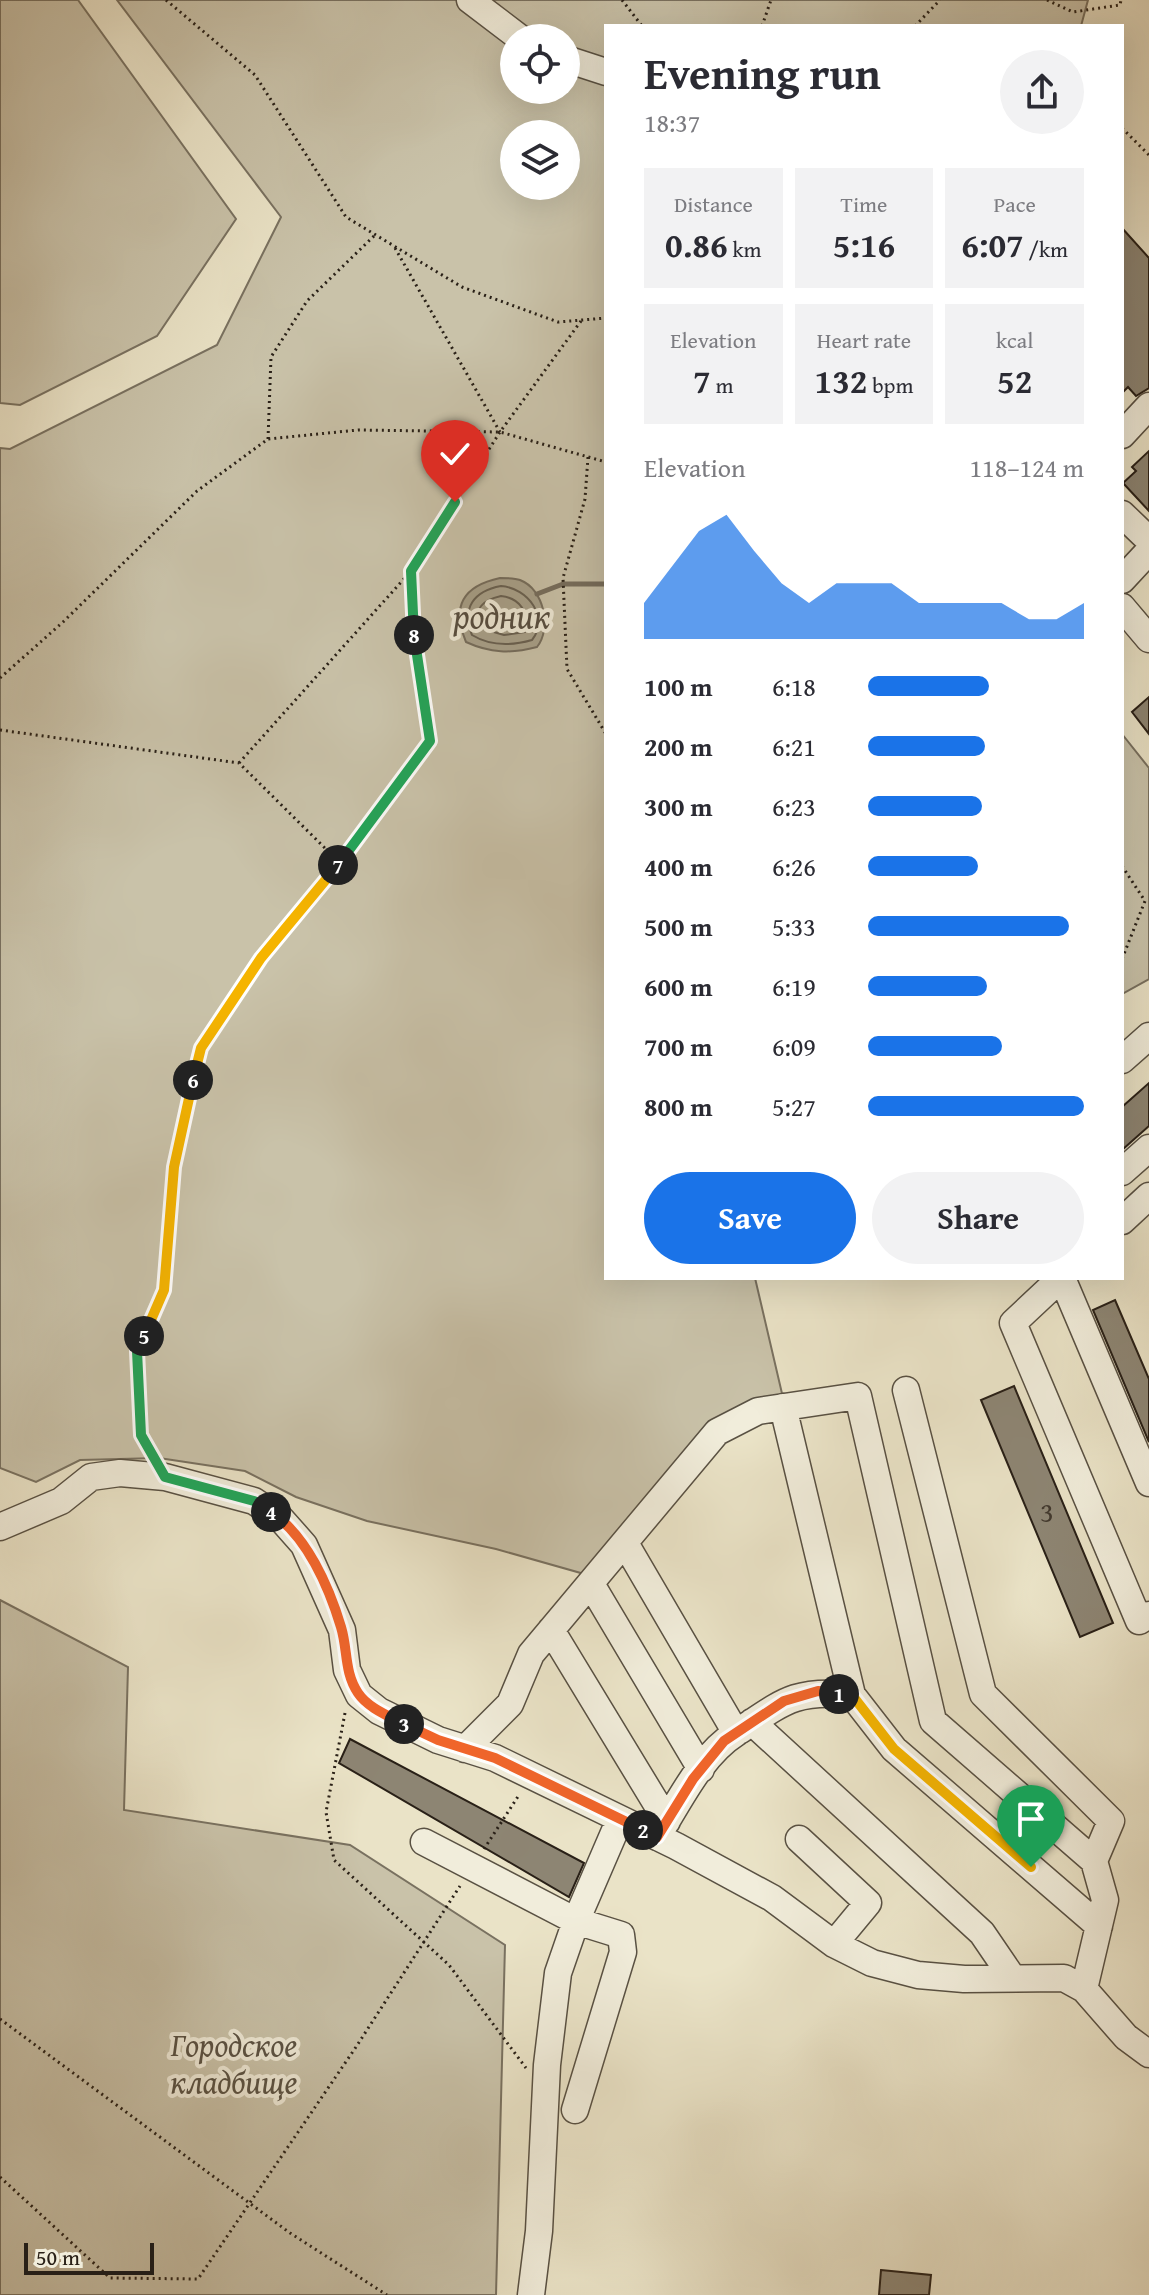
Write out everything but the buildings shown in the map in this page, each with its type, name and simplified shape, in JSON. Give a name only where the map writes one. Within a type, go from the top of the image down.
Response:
[{"type":"street","points":[[470,0],[502,24]]},
{"type":"street","points":[[580,64],[604,71]]},
{"type":"street","points":[[1124,433],[1149,406]]},
{"type":"street","points":[[1124,516],[1149,540]]},
{"type":"street","points":[[1124,578],[1149,551]]},
{"type":"street","points":[[1124,609],[1149,639]]},
{"type":"street","points":[[1124,1058],[1149,1036]]},
{"type":"street","points":[[1124,1170],[1149,1148]]},
{"type":"street","points":[[1124,1219],[1149,1196]]},
{"type":"street","points":[[1149,1483],[1052,1282],[1013,1323],[1139,1621],[1149,1615]]},
{"type":"street","points":[[906,1390],[983,1694],[1111,1821],[1094,1861]]},
{"type":"street","points":[[465,1749],[510,1704],[531,1654],[717,1432],[758,1411],[858,1396],[933,1721],[1094,1861],[1105,1900],[1084,1989]]},
{"type":"street","points":[[783,1407],[852,1695],[894,1749],[1099,1926]]},
{"type":"street","points":[[0,1527],[61,1501],[91,1477],[120,1473],[165,1477],[254,1501],[281,1519],[304,1545],[342,1630],[351,1679],[359,1695],[379,1711],[438,1740],[532,1775],[620,1819],[662,1829],[772,1898],[834,1944],[872,1963],[918,1975],[964,1979],[1064,1978],[1084,1989],[1126,2037],[1149,2054]]},
{"type":"street","points":[[625,1543],[744,1727],[982,1933],[1012,1977]]},
{"type":"street","points":[[591,1584],[701,1769]]},
{"type":"street","points":[[551,1630],[662,1829]]},
{"type":"street","points":[[662,1829],[701,1769],[724,1741],[784,1701],[818,1691],[852,1695]]},
{"type":"street","points":[[531,2295],[539,2231],[545,2093],[558,1973],[576,1921],[620,1819]]},
{"type":"street","points":[[799,1839],[868,1903],[834,1944]]},
{"type":"street","points":[[424,1842],[576,1921],[621,1935],[623,1952],[575,2110]]},
{"type":"path","points":[[166,0],[255,75],[346,217],[462,287],[558,322],[604,318]]},
{"type":"path","points":[[622,0],[640,24]]},
{"type":"path","points":[[763,24],[771,0]]},
{"type":"path","points":[[917,24],[940,0]]},
{"type":"path","points":[[1047,0],[1073,12],[1120,5],[1121,0]]},
{"type":"path","points":[[1124,130],[1149,155]]},
{"type":"path","points":[[268,439],[271,357],[307,301],[375,235]]},
{"type":"path","points":[[393,245],[500,432]]},
{"type":"path","points":[[239,763],[411,571],[500,432],[581,321]]},
{"type":"path","points":[[0,678],[63,622],[197,491],[268,439],[358,430],[500,432],[604,461]]},
{"type":"path","points":[[588,457],[585,499],[563,578],[567,669],[604,731]]},
{"type":"path","points":[[165,1477],[141,1435],[137,1351],[164,1290],[174,1167],[201,1048],[261,958],[340,863],[430,741],[414,631],[411,571]]},
{"type":"path","points":[[0,730],[239,763],[340,863]]},
{"type":"path","points":[[1124,869],[1145,901],[1124,954]]},
{"type":"path","points":[[351,1679],[326,1812],[334,1860],[449,1965],[545,2093]]},
{"type":"path","points":[[0,2177],[110,2278],[198,2279],[532,1775]]},
{"type":"path","points":[[0,2019],[250,2203],[387,2295]]},
{"type":"green space","points":[[0,0],[78,0],[236,219],[157,336],[20,405],[0,403]]},
{"type":"green space","points":[[117,0],[1088,0],[1082,24],[604,24],[604,1280],[755,1280],[784,1402],[690,1466],[595,1577],[496,1549],[367,1521],[296,1497],[245,1471],[159,1458],[80,1460],[36,1482],[0,1468],[0,448],[10,449],[217,345],[281,217]]},
{"type":"green space","points":[[1124,737],[1149,768],[1149,979],[1124,993]]},
{"type":"green space","name":"Городское кладбище","points":[[0,1600],[128,1667],[124,1810],[350,1845],[505,1945],[496,2295],[0,2295]]},
{"type":"water","name":"родник","points":[[500,578],[520,580],[540,600],[545,620],[542,639],[537,647],[501,651],[466,642],[460,618],[464,600],[477,586]]},
{"type":"waterway","points":[[537,594],[563,584],[604,584]]},
{"type":"route","points":[[455,502],[411,571],[414,631],[430,741],[340,863],[261,958],[201,1048],[174,1167],[164,1290],[137,1351],[141,1435],[165,1477],[208,1486],[254,1501],[281,1519],[304,1545],[327,1592],[342,1630],[347,1670],[359,1695],[379,1711],[438,1740],[495,1758],[657,1837],[693,1779],[724,1741],[784,1701],[818,1691],[852,1695],[894,1749],[1031,1867]]}]
